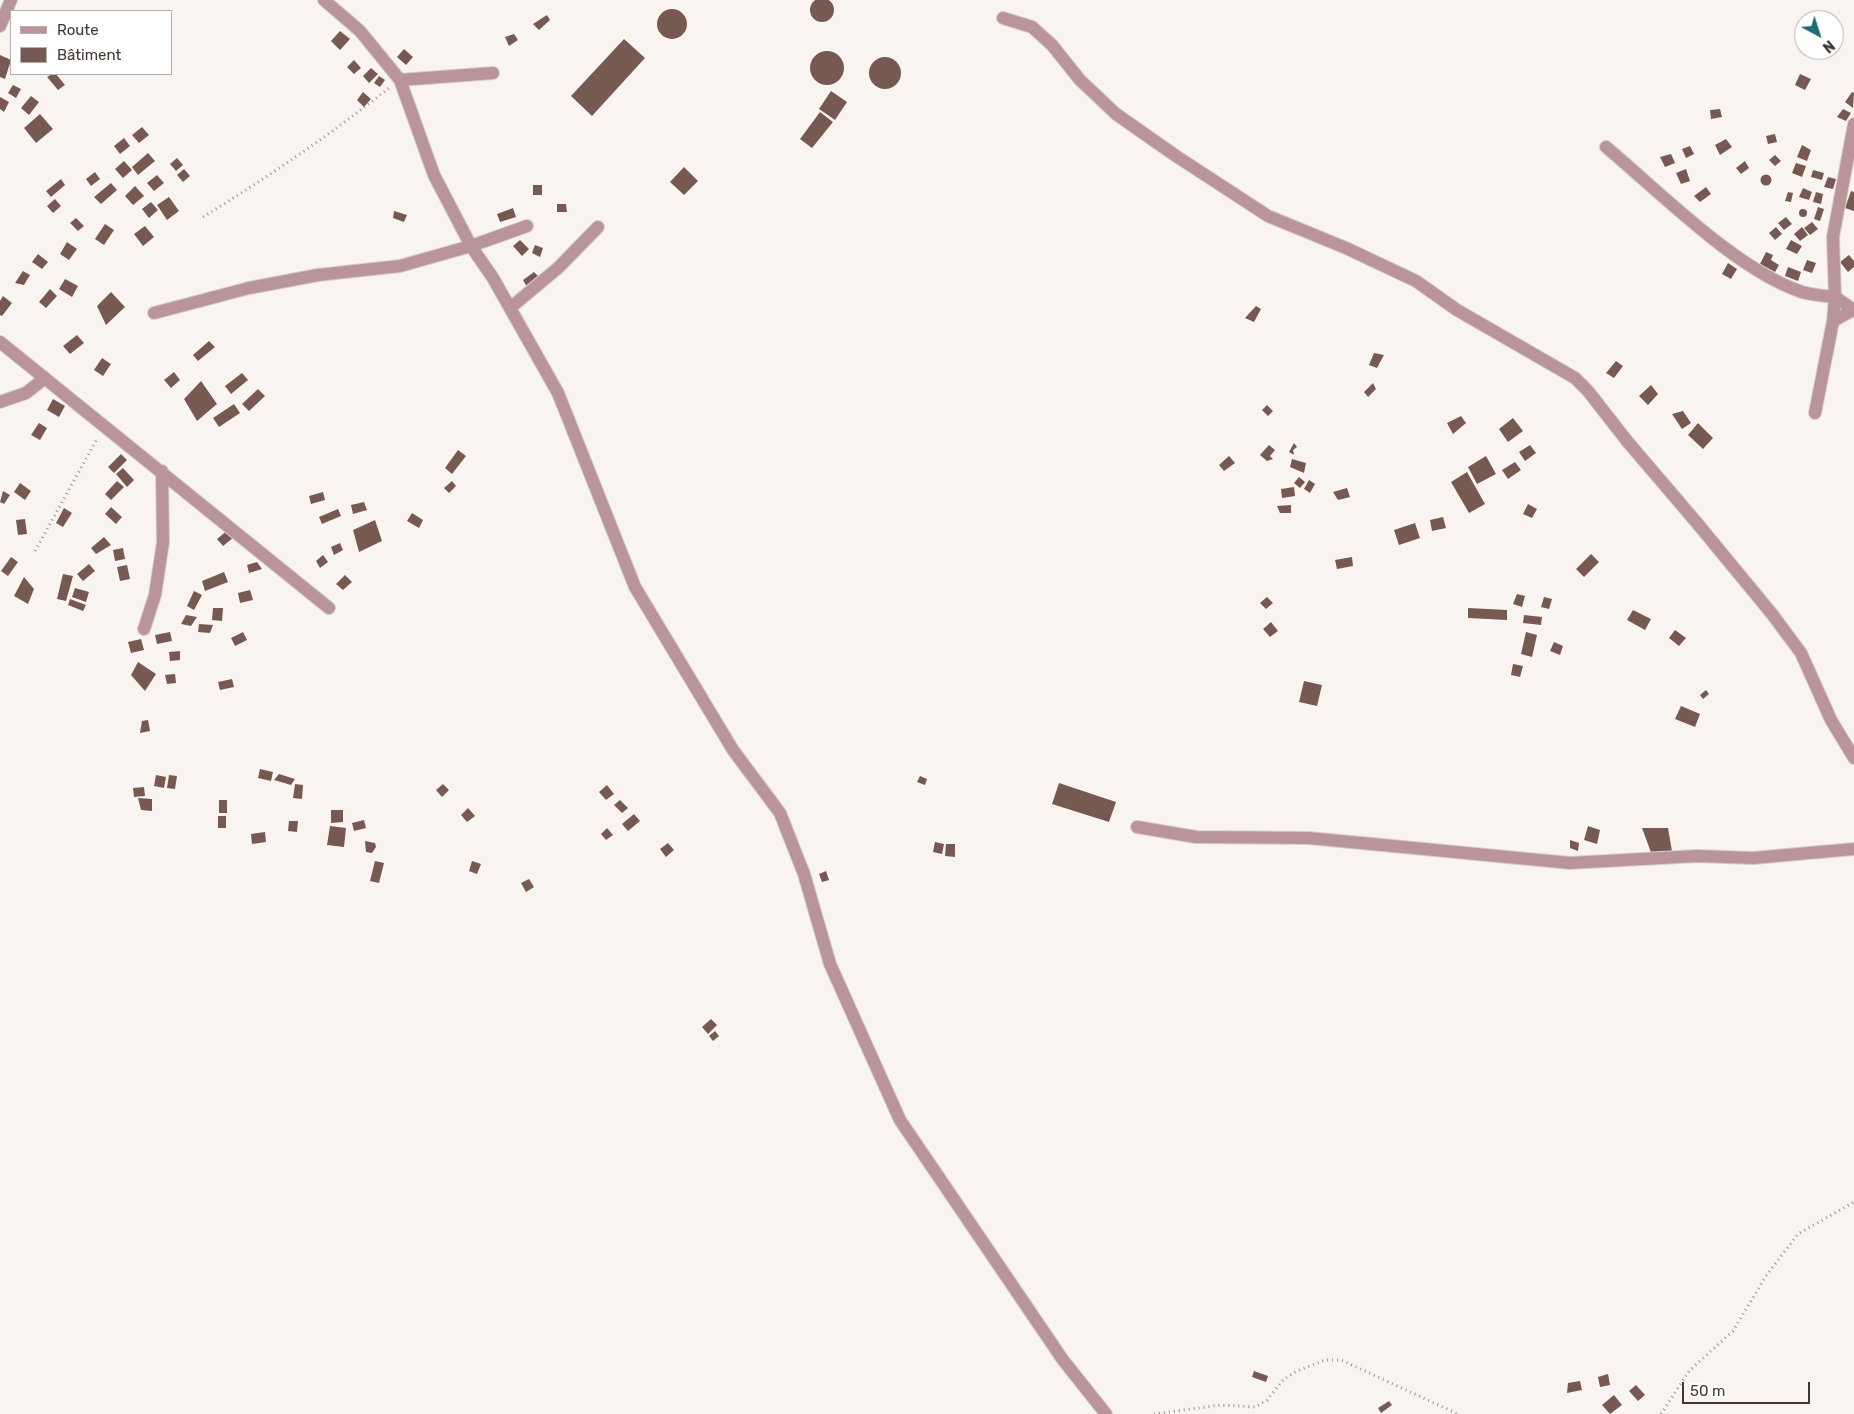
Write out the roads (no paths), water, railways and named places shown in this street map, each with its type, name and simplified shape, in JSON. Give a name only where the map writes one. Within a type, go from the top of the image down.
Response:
[{"type":"street","points":[[0,26],[11,0]]},
{"type":"street","points":[[324,0],[360,31],[400,80],[434,175],[471,246],[510,308],[558,393],[635,587],[733,750],[780,813],[804,874],[830,964],[900,1120],[1063,1360],[1106,1414]]},
{"type":"street","points":[[1003,18],[1032,27],[1052,45],[1080,80],[1116,114],[1268,216],[1346,248],[1416,281],[1457,310],[1575,378],[1692,516],[1802,653],[1831,720],[1854,758]]},
{"type":"street","points":[[400,80],[494,73]]},
{"type":"street","points":[[1815,413],[1833,321],[1835,297],[1833,237],[1854,124]]},
{"type":"street","points":[[1606,147],[1721,244],[1771,279],[1803,292],[1835,297],[1853,310],[1833,321]]},
{"type":"street","points":[[154,313],[249,288],[318,275],[400,266],[471,246],[526,226]]},
{"type":"street","points":[[510,308],[558,268],[598,227]]},
{"type":"street","points":[[0,342],[162,471],[329,608]]},
{"type":"street","points":[[0,402],[26,393],[45,378]]},
{"type":"street","points":[[144,629],[154,595],[163,542],[162,471]]},
{"type":"street","points":[[1136,827],[1196,836],[1310,838],[1570,863],[1697,856],[1753,858],[1854,849]]}]
